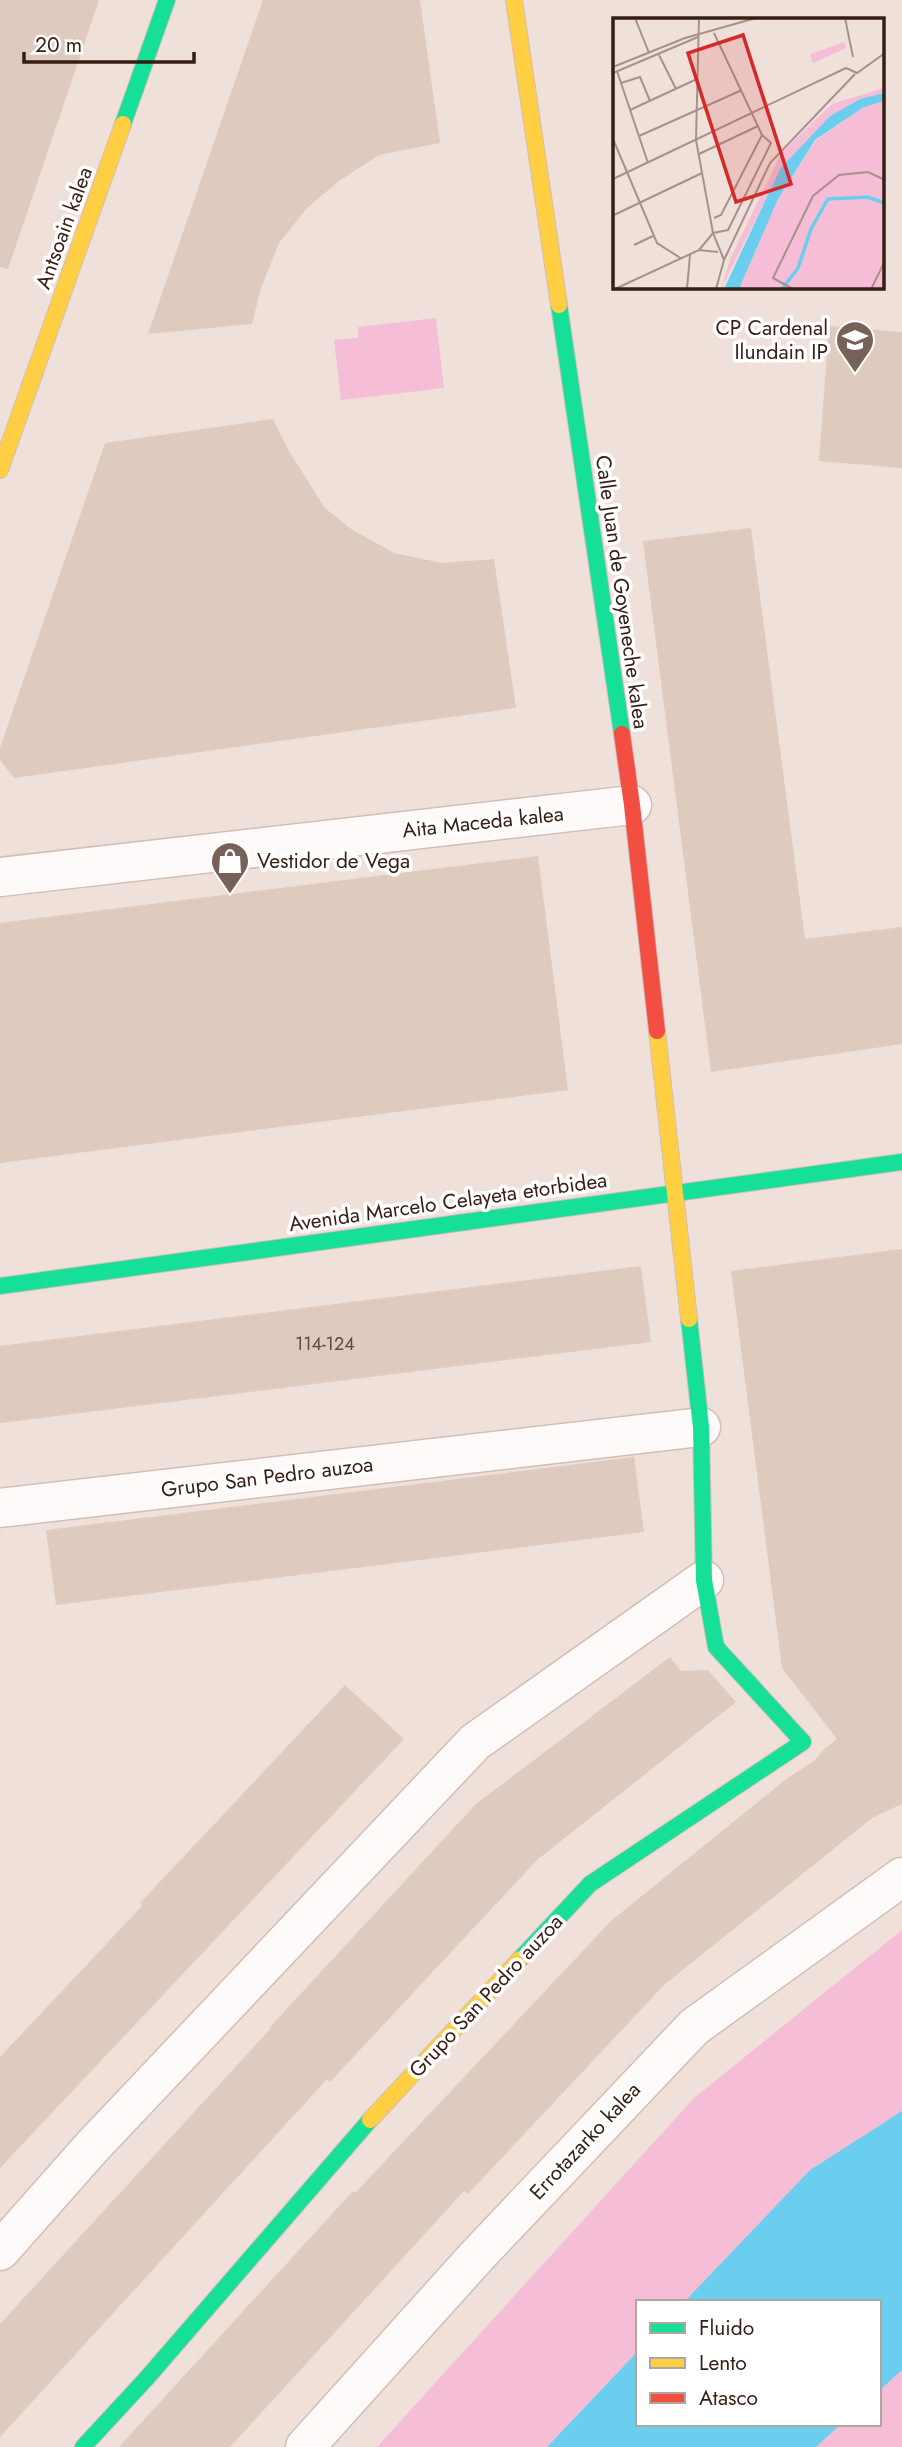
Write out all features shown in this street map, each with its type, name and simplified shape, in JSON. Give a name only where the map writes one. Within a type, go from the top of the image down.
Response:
[{"type":"street","name":"Antsoain kalea","points":[[0,470],[7,431],[167,0]]},
{"type":"street","name":"Calle Juan de Goyeneche kalea","points":[[514,0],[632,805],[675,1191]]},
{"type":"street","name":"Aita Maceda kalea","points":[[0,877],[632,805]]},
{"type":"street","name":"Avenida Marcelo Celayeta etorbidea","points":[[0,1286],[675,1191],[902,1162]]},
{"type":"street","name":"Grupo San Pedro auzoa","points":[[83,2447],[146,2379],[347,2145],[590,1884],[803,1742],[716,1647],[704,1580],[701,1427],[675,1191]]},
{"type":"street","name":"Grupo San Pedro auzoa","points":[[0,1508],[701,1427]]},
{"type":"street","points":[[0,2251],[92,2147],[475,1742],[704,1580]]},
{"type":"street","name":"Errotazarko kalea","points":[[305,2447],[476,2257],[694,2027],[902,1877]]},
{"type":"shaded area","points":[[436,318],[444,388],[341,400],[334,340],[358,338],[358,327]]},
{"type":"shaded area","points":[[902,1930],[902,2111],[810,2170],[686,2300],[636,2300],[636,2353],[547,2447],[377,2447],[694,2098]]},
{"type":"shaded area","points":[[902,2370],[902,2447],[816,2447],[839,2426],[881,2426],[881,2389]]},
{"type":"water","points":[[902,2111],[902,2370],[881,2389],[881,2300],[686,2300],[810,2170]]},
{"type":"water","points":[[636,2353],[636,2426],[839,2426],[816,2447],[547,2447]]},
{"type":"building","points":[[0,0],[99,0],[8,269],[0,267]]},
{"type":"building","points":[[263,0],[420,0],[440,143],[379,155],[339,181],[307,208],[279,243],[261,288],[252,324],[148,334]]},
{"type":"building","points":[[829,326],[902,332],[902,468],[819,461]]},
{"type":"building","points":[[273,419],[290,453],[325,508],[351,529],[394,553],[442,563],[494,559],[516,708],[14,778],[0,760],[0,748],[105,443]]},
{"type":"building","points":[[751,528],[805,939],[902,927],[902,1044],[711,1072],[643,541]]},
{"type":"building","points":[[538,856],[568,1090],[0,1163],[0,923]]},
{"type":"building","points":[[902,1249],[902,1804],[872,1818],[664,1985],[468,2194],[464,2191],[230,2447],[119,2447],[353,2191],[355,2193],[611,1921],[785,1780],[815,1760],[837,1739],[782,1668],[731,1271]]},
{"type":"building","points":[[641,1266],[651,1342],[0,1423],[0,1346]]},
{"type":"building","points":[[634,1457],[644,1532],[56,1605],[46,1530]]},
{"type":"building","points":[[670,1657],[681,1671],[708,1670],[736,1702],[537,1860],[330,2082],[327,2079],[0,2437],[0,2324],[476,1804]]},
{"type":"building","points":[[345,1685],[404,1739],[0,2168],[0,2057]]},
{"type":"traffic: fast","points":[[123,124],[167,0]]},
{"type":"traffic: fast","points":[[559,305],[622,734]]},
{"type":"traffic: fast","points":[[0,1286],[902,1162]]},
{"type":"traffic: fast","points":[[520,1959],[590,1884],[803,1742],[716,1647],[704,1580],[701,1427],[689,1319]]},
{"type":"traffic: fast","points":[[83,2447],[146,2379],[370,2120]]},
{"type":"traffic: slow","points":[[514,0],[559,305]]},
{"type":"traffic: slow","points":[[0,470],[123,124]]},
{"type":"traffic: slow","points":[[657,1031],[689,1319]]},
{"type":"traffic: slow","points":[[370,2120],[520,1959]]},
{"type":"traffic: jam","points":[[622,734],[657,1031]]},
{"type":"place","name":"CP Cardenal Ilundain IP","points":[[855,374]]},
{"type":"place","name":"Vestidor de Vega","points":[[230,895]]}]
